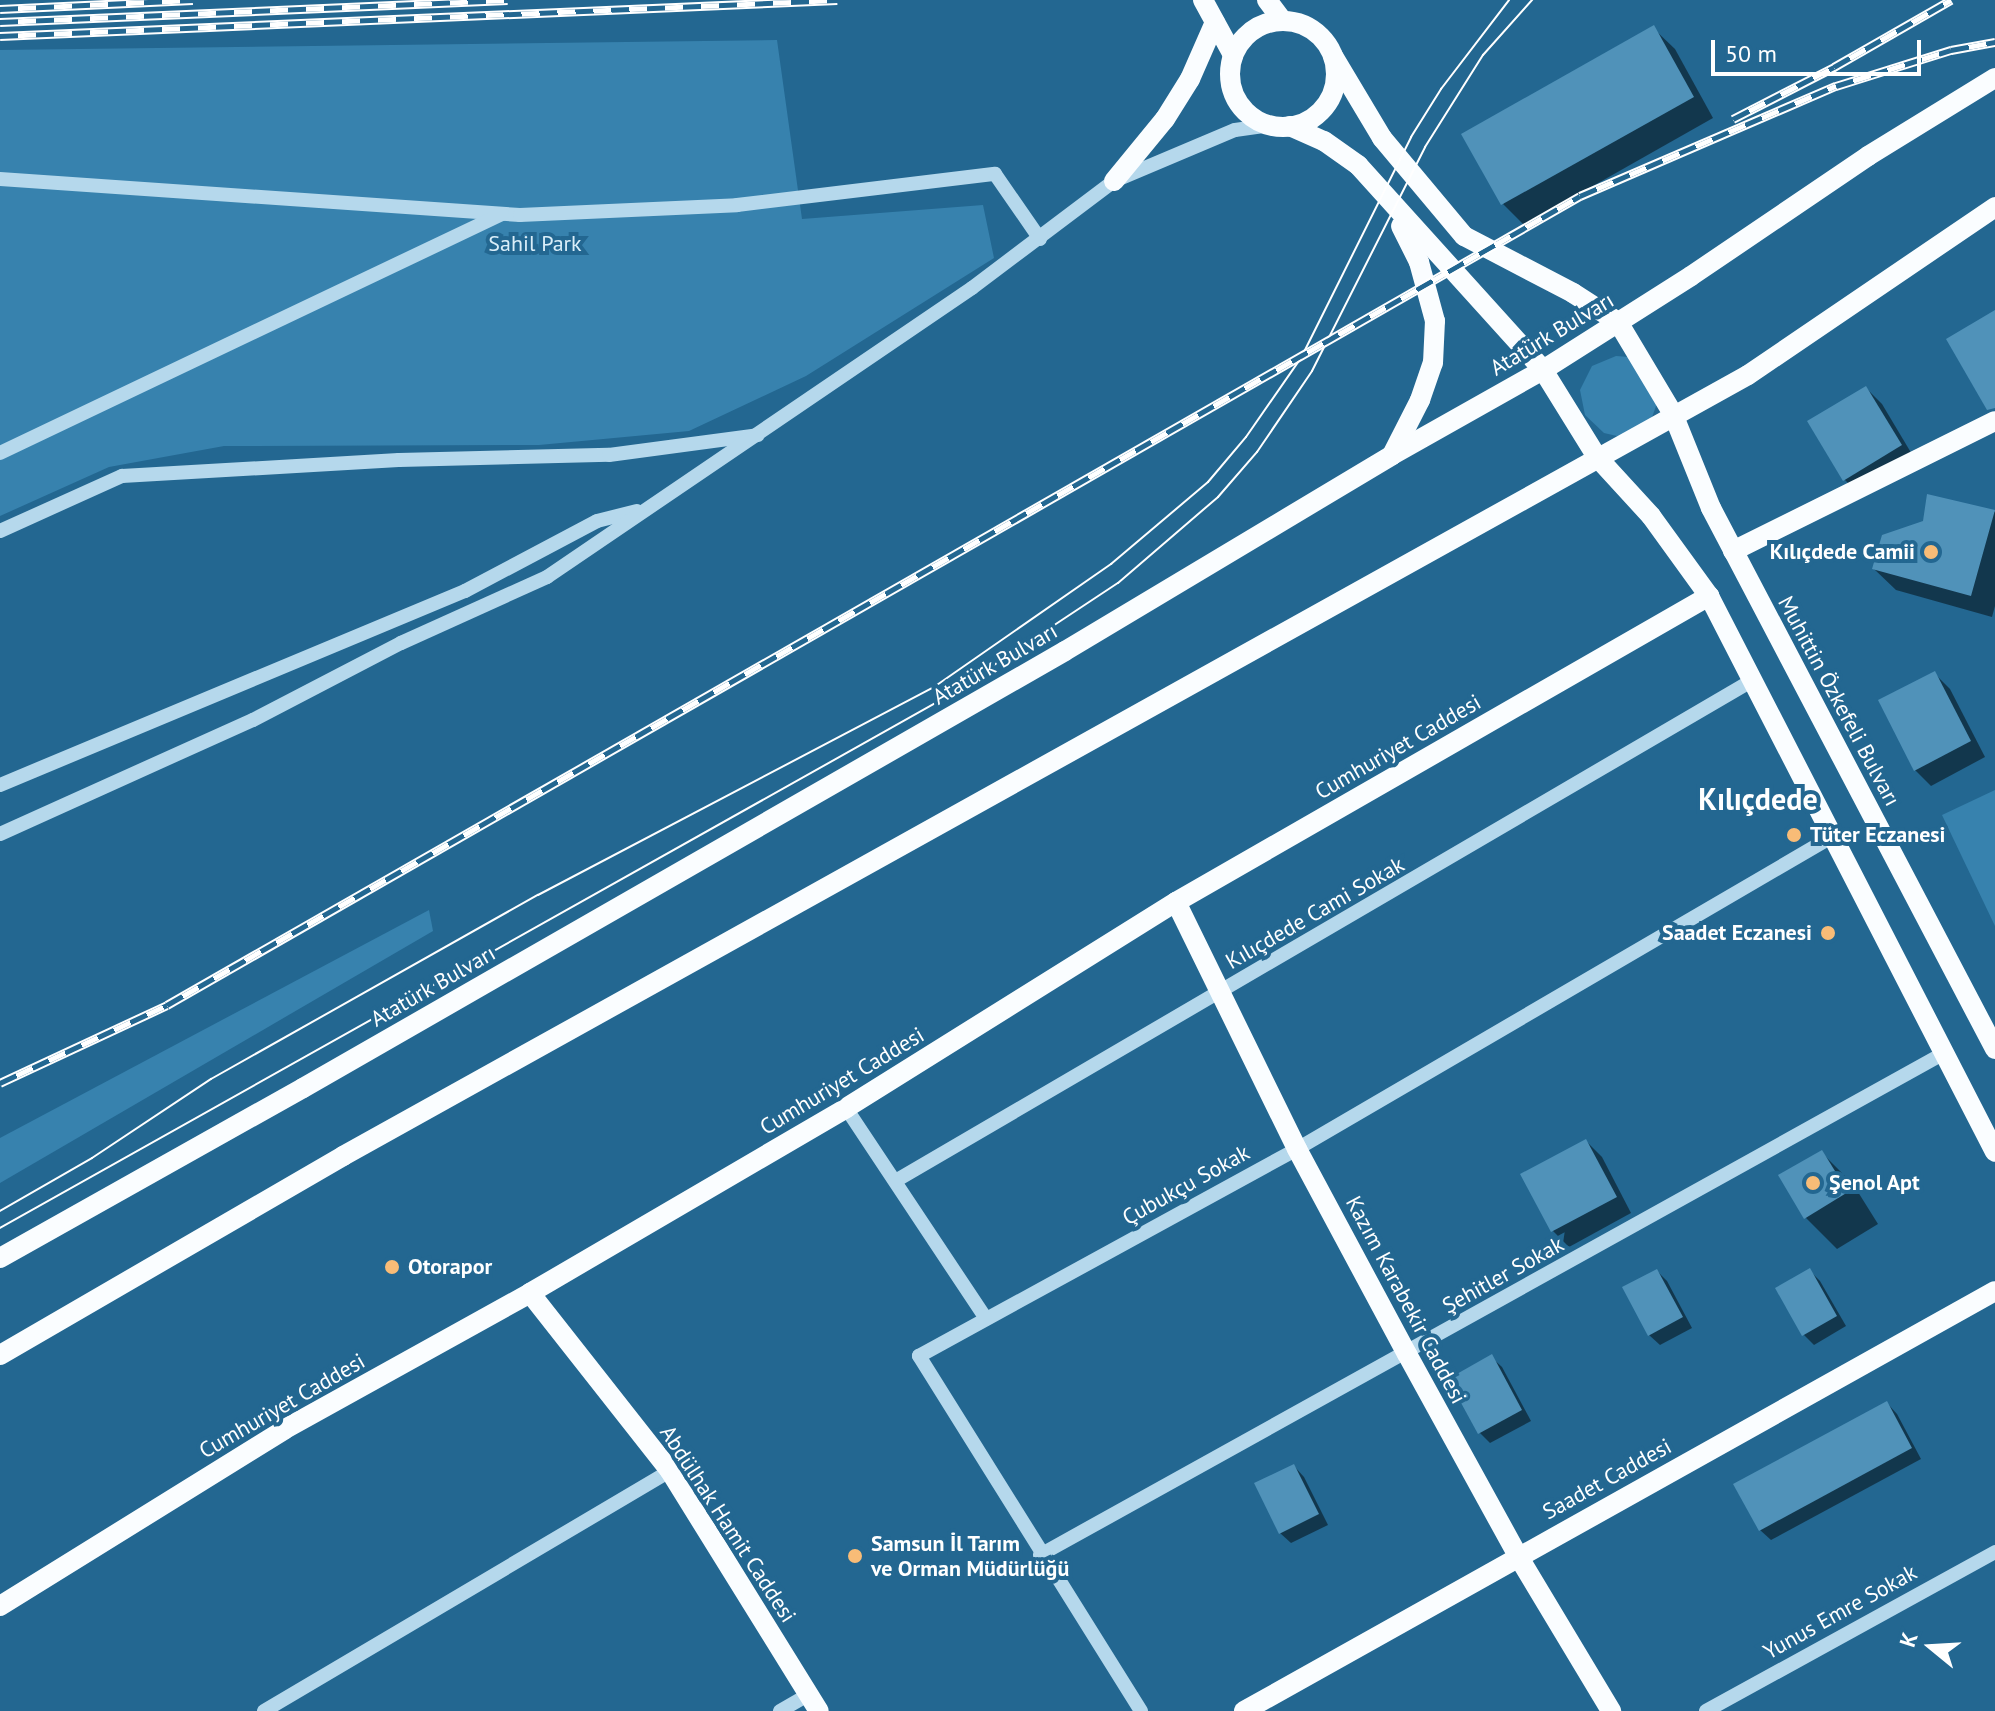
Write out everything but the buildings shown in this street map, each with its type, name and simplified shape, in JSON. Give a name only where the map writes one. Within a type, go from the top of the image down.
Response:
[{"type":"main road","points":[[1203,0],[1233,55]]},
{"type":"main road","points":[[1267,0],[1282,20]]},
{"type":"main road","points":[[1618,322],[1573,293],[1464,236],[1382,138],[1315,31],[1299,23],[1282,20],[1265,23],[1250,31],[1233,55],[1229,77],[1243,110],[1269,125],[1290,126],[1324,141],[1358,165],[1393,208],[1543,370],[1597,457],[1651,516],[1709,596],[1995,1152]]},
{"type":"main road","points":[[1114,181],[1165,119],[1190,79],[1215,22]]},
{"type":"main road","points":[[1290,126],[1319,113],[1329,101],[1336,71],[1333,56]]},
{"type":"main road","name":"Atatürk Bulvarı","points":[[0,1258],[237,1126],[1065,651],[1392,455],[1543,370],[1868,156],[1995,78]]},
{"type":"main road","points":[[0,1355],[357,1148],[1748,375],[1995,207]]},
{"type":"main road","points":[[1392,455],[1420,400],[1433,363],[1435,321],[1419,262],[1393,208]]},
{"type":"main road","name":"Muhittin Özkefeli Bulvarı","points":[[1618,322],[1673,414],[1711,508],[1995,1049]]},
{"type":"main road","points":[[1733,551],[1995,421]]},
{"type":"main road","name":"Cumhuriyet Caddesi","points":[[0,1606],[285,1429],[530,1293],[846,1108],[1176,902],[1709,596]]},
{"type":"main road","name":"Kazım Karabekir Caddesi","points":[[1176,902],[1223,992],[1297,1149],[1407,1354],[1518,1556],[1611,1711]]},
{"type":"main road","name":"Saadet Caddesi","points":[[1244,1711],[1995,1291]]},
{"type":"main road","name":"Abdülhak Hamit Caddesi","points":[[530,1293],[670,1471],[815,1703]]},
{"type":"street","points":[[0,834],[253,720],[401,643],[547,577],[762,434],[1040,239],[1114,181],[1235,130],[1269,125]]},
{"type":"street","points":[[0,179],[503,214],[737,205],[995,174],[1040,239]]},
{"type":"street","points":[[0,453],[503,214]]},
{"type":"street","points":[[0,531],[122,476],[399,460],[609,455],[762,434]]},
{"type":"street","points":[[0,785],[465,591],[597,521],[645,509]]},
{"type":"street","name":"Kılıçdede Cami Sokak","points":[[897,1180],[1753,680]]},
{"type":"street","name":"Çubukçu Sokak","points":[[1141,1711],[1040,1555],[919,1356],[1297,1149],[1833,836]]},
{"type":"street","name":"Şehitler Sokak","points":[[1040,1555],[1407,1354],[1944,1053]]},
{"type":"street","points":[[846,1108],[897,1180],[986,1319]]},
{"type":"street","points":[[268,1710],[670,1471]]},
{"type":"street","name":"Yunus Emre Sokak","points":[[1706,1711],[1995,1552]]},
{"type":"street","points":[[780,1711],[815,1703]]},
{"type":"green space","name":"Sahil Park","points":[[777,40],[802,219],[983,205],[994,258],[806,376],[689,431],[539,445],[224,446],[109,467],[0,516],[0,50]]},
{"type":"green space","points":[[1616,356],[1629,357],[1660,395],[1651,420],[1630,434],[1617,436],[1604,433],[1585,415],[1580,390],[1592,366]]},
{"type":"green space","points":[[1995,790],[1995,926],[1942,815]]},
{"type":"green space","points":[[429,910],[433,931],[0,1183],[0,1138]]},
{"type":"tram line","points":[[0,1211],[92,1158],[211,1079],[538,895],[934,687],[1111,564],[1208,482],[1246,437],[1301,358],[1411,137],[1441,89],[1509,0]]},
{"type":"tram line","points":[[0,1228],[941,700],[1118,583],[1218,497],[1257,452],[1312,371],[1425,147],[1483,55],[1532,0]]},
{"type":"railway","points":[[0,9],[193,0]]},
{"type":"railway","points":[[0,22],[508,0]]},
{"type":"railway","points":[[0,36],[837,0]]},
{"type":"railway","points":[[1733,119],[1834,67],[1951,0]]},
{"type":"railway","points":[[0,1083],[167,1005],[1580,196],[1836,86],[1951,50],[1995,42]]},
{"type":"place","name":"Kılıçdede Camii","points":[[1931,552]]},
{"type":"place","name":"Tüter Eczanesi","points":[[1794,835]]},
{"type":"place","name":"Saadet Eczanesi","points":[[1828,933]]},
{"type":"place","name":"Şenol Apt","points":[[1813,1183]]},
{"type":"place","name":"Otorapor","points":[[392,1267]]},
{"type":"place","name":"Samsun İl Tarım ve Orman Müdürlüğü","points":[[855,1556]]},
{"type":"district","name":"Kılıçdede","points":[[1758,799]]}]
